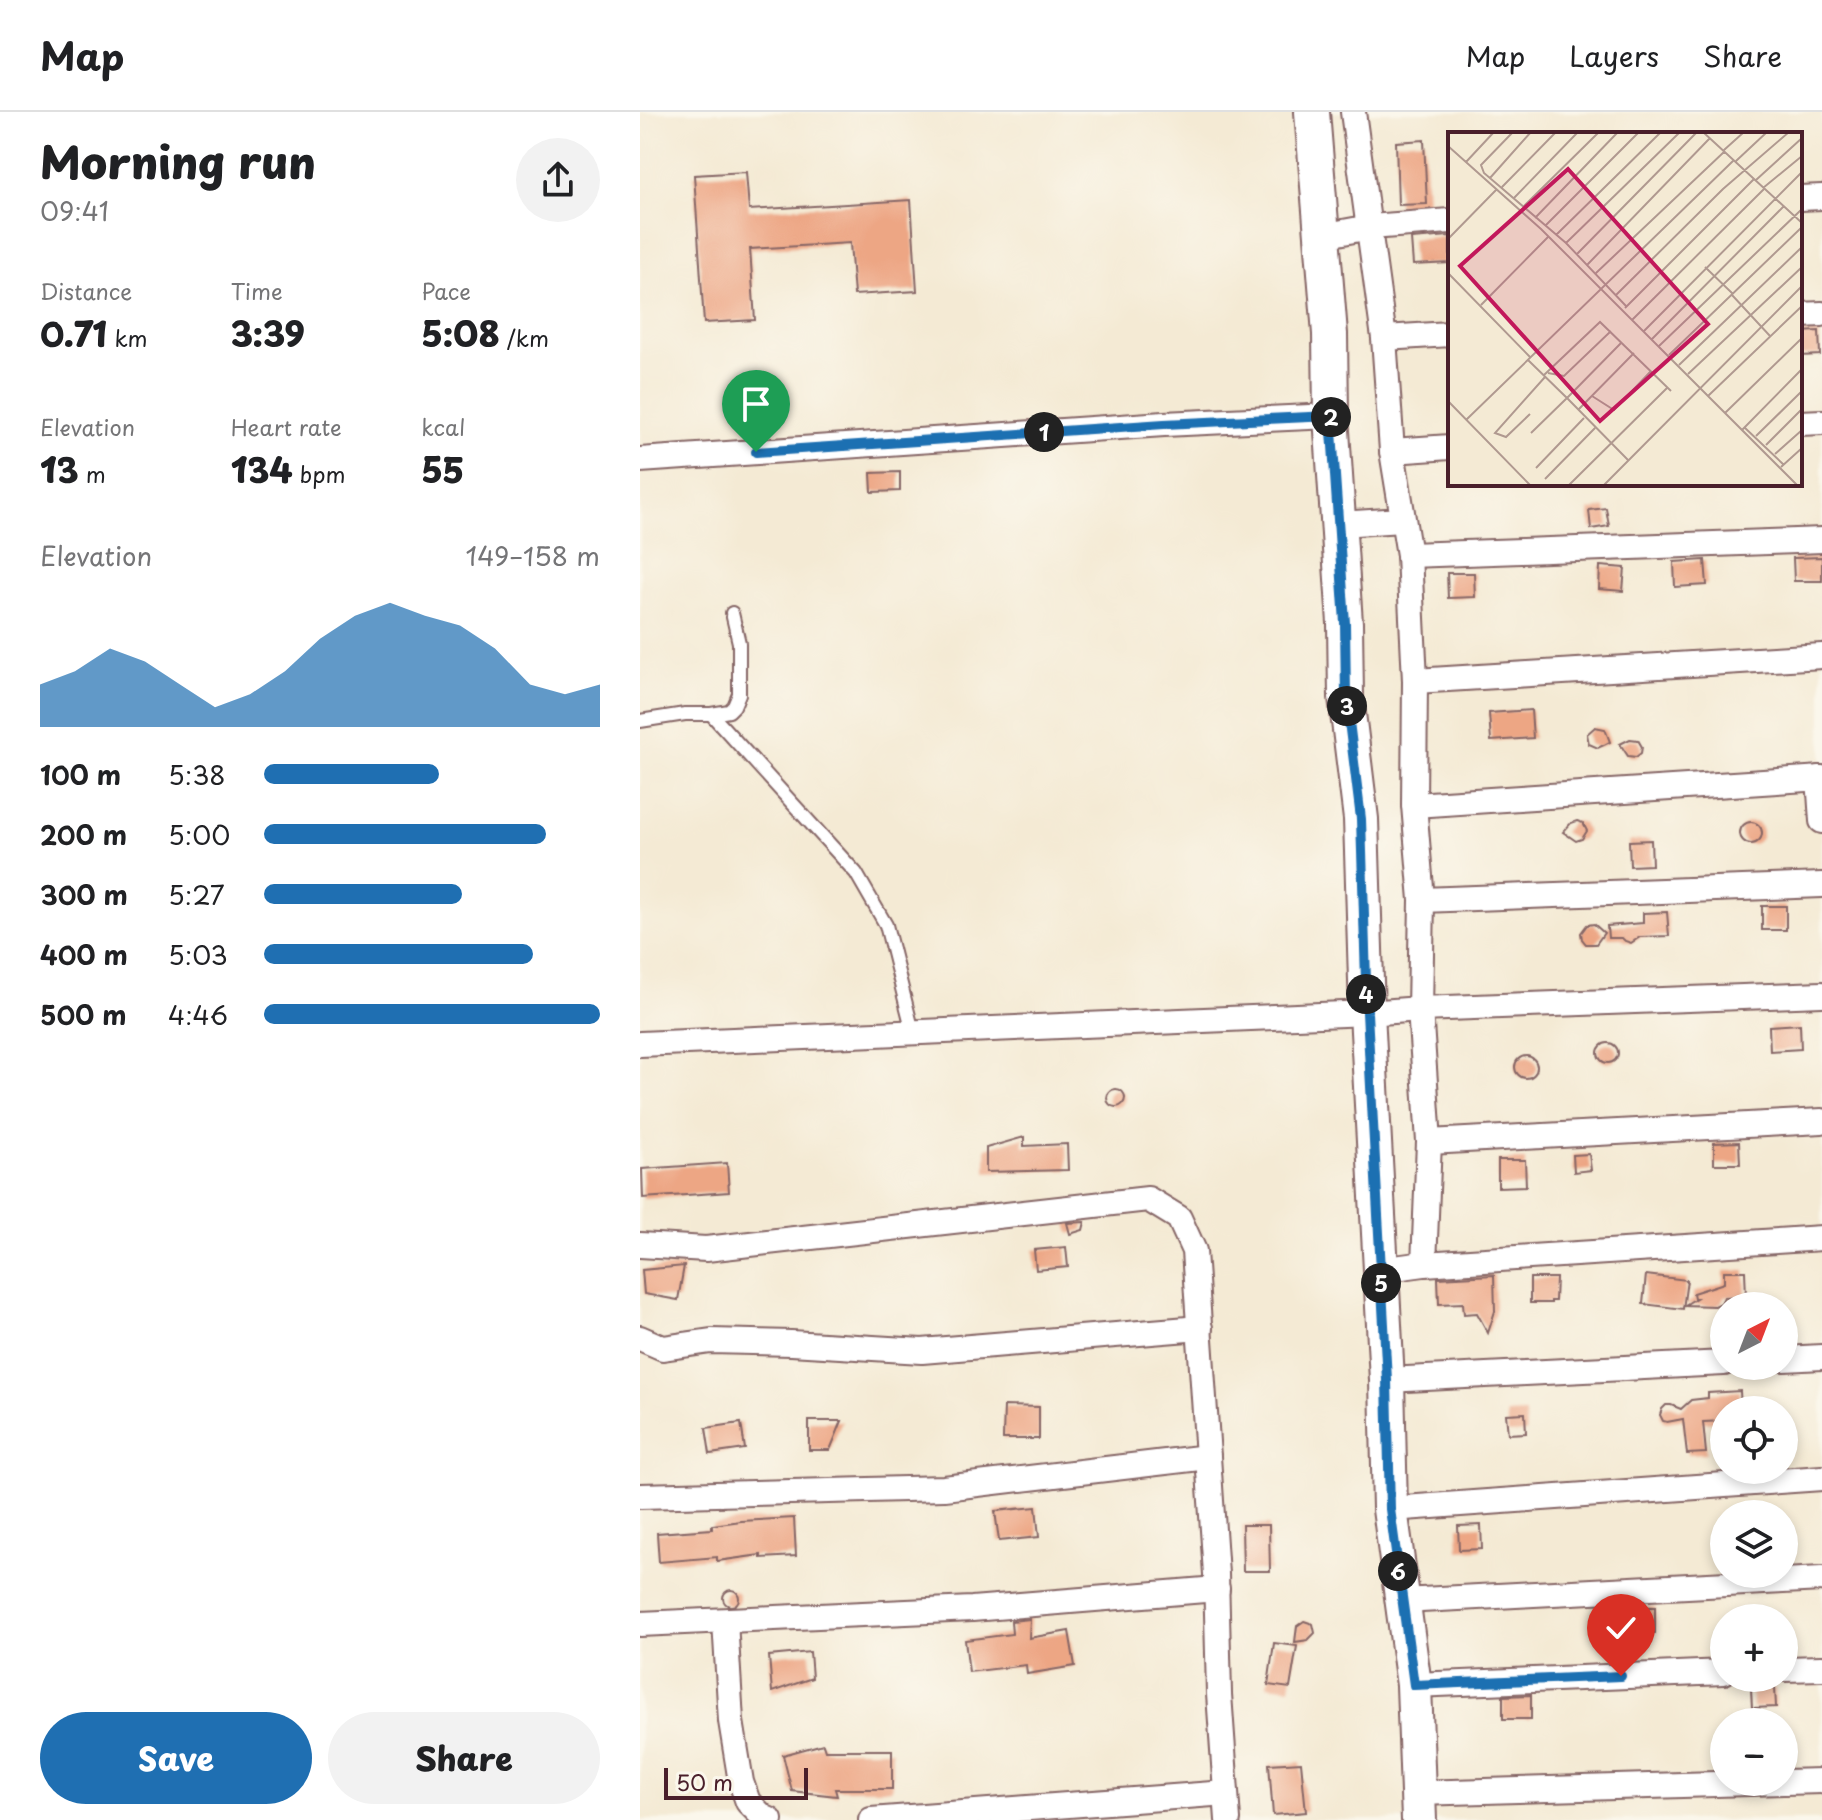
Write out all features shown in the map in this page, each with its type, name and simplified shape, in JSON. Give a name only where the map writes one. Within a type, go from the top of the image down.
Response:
[{"type":"street","points":[[1312,112],[1330,334],[1331,416],[1345,623],[1346,697],[1361,819],[1367,1013],[1387,1380],[1390,1509],[1414,1685],[1419,1807],[1710,1787]]},
{"type":"street","points":[[1353,112],[1384,338],[1392,451],[1409,555],[1415,681],[1414,805],[1422,900],[1420,1009],[1429,1142],[1424,1264]]},
{"type":"street","points":[[1802,198],[1822,197]]},
{"type":"street","points":[[1322,236],[1370,227],[1448,221]]},
{"type":"street","points":[[1802,315],[1822,314]]},
{"type":"street","points":[[1384,338],[1448,334]]},
{"type":"street","points":[[640,460],[1164,424],[1331,416]]},
{"type":"street","points":[[1802,423],[1822,422]]},
{"type":"street","points":[[1392,451],[1448,447]]},
{"type":"street","points":[[1339,524],[1402,520]]},
{"type":"street","points":[[1409,555],[1822,540]]},
{"type":"street","points":[[1415,681],[1822,656]]},
{"type":"street","points":[[1414,805],[1820,778],[1822,821]]},
{"type":"street","points":[[1422,900],[1822,885]]},
{"type":"street","points":[[640,1044],[1822,994]]},
{"type":"street","points":[[1429,1142],[1822,1121]]},
{"type":"street","points":[[640,1245],[706,1249],[1148,1199],[1179,1218],[1194,1251],[1217,1589],[1219,1694],[1228,1820]]},
{"type":"street","points":[[1380,1270],[1424,1264],[1822,1238]]},
{"type":"street","points":[[640,1338],[663,1348],[711,1341],[922,1351],[1200,1328]]},
{"type":"street","points":[[1798,1358],[1822,1357]]},
{"type":"street","points":[[1387,1380],[1710,1364]]},
{"type":"street","points":[[640,1496],[944,1488],[1208,1457]]},
{"type":"street","points":[[1390,1509],[1822,1478]]},
{"type":"street","points":[[1402,1601],[1822,1579]]},
{"type":"street","points":[[640,1624],[972,1609],[1217,1589]]},
{"type":"street","points":[[725,1621],[731,1721],[741,1782],[748,1802],[770,1820]]},
{"type":"street","points":[[1798,1669],[1822,1668]]},
{"type":"street","points":[[1414,1685],[1710,1673]]},
{"type":"street","points":[[1798,1782],[1822,1781]]},
{"type":"street","points":[[871,1820],[1226,1793]]},
{"type":"lane","points":[[640,721],[685,714],[711,714],[729,711],[734,706],[739,694],[739,643],[732,613]]},
{"type":"lane","points":[[711,714],[856,873],[886,925],[913,1032]]},
{"type":"building","points":[[1424,140],[1427,204],[1398,205],[1396,142]]},
{"type":"building","points":[[746,172],[749,210],[911,200],[917,291],[854,295],[850,243],[750,249],[755,320],[704,323],[694,175]]},
{"type":"building","points":[[1448,236],[1448,263],[1413,265],[1411,239]]},
{"type":"building","points":[[1819,331],[1820,355],[1802,356],[1802,332]]},
{"type":"building","points":[[900,472],[900,491],[872,492],[871,473]]},
{"type":"building","points":[[1606,508],[1609,526],[1591,529],[1589,510]]},
{"type":"building","points":[[1822,557],[1822,581],[1794,581],[1793,558]]},
{"type":"building","points":[[1705,560],[1707,585],[1675,587],[1674,562]]},
{"type":"building","points":[[1600,566],[1625,568],[1623,591],[1599,589]]},
{"type":"building","points":[[1447,573],[1474,573],[1475,597],[1448,598]]},
{"type":"building","points":[[1531,710],[1533,738],[1491,741],[1489,713]]},
{"type":"building","points":[[1595,727],[1605,729],[1610,742],[1598,748],[1589,744],[1587,734]]},
{"type":"building","points":[[1630,739],[1638,740],[1642,747],[1636,757],[1628,756],[1620,744]]},
{"type":"building","points":[[1577,821],[1583,823],[1587,831],[1582,839],[1576,841],[1563,832]]},
{"type":"building","points":[[1751,822],[1762,833],[1751,844],[1740,833]]},
{"type":"building","points":[[1651,840],[1652,865],[1630,866],[1629,841]]},
{"type":"building","points":[[1762,906],[1786,906],[1786,930],[1762,930]]},
{"type":"building","points":[[1667,912],[1669,936],[1640,937],[1631,943],[1622,938],[1608,938],[1607,926],[1643,923],[1643,913]]},
{"type":"building","points":[[1594,924],[1604,933],[1596,944],[1586,944],[1581,933],[1587,925]]},
{"type":"building","points":[[1800,1024],[1801,1049],[1770,1051],[1769,1026]]},
{"type":"building","points":[[1608,1043],[1615,1046],[1618,1053],[1615,1060],[1608,1063],[1601,1060],[1598,1053],[1601,1046]]},
{"type":"building","points":[[1526,1056],[1534,1059],[1537,1067],[1534,1075],[1526,1078],[1518,1075],[1515,1067],[1518,1059]]},
{"type":"building","points":[[1116,1089],[1125,1098],[1116,1107],[1107,1098]]},
{"type":"building","points":[[1024,1137],[1024,1146],[1067,1144],[1068,1170],[986,1172],[986,1148]]},
{"type":"building","points":[[1739,1142],[1740,1164],[1714,1164],[1714,1143]]},
{"type":"building","points":[[1589,1154],[1591,1170],[1574,1172],[1573,1155]]},
{"type":"building","points":[[1498,1160],[1525,1160],[1526,1186],[1498,1187]]},
{"type":"building","points":[[727,1163],[729,1192],[643,1198],[642,1169]]},
{"type":"building","points":[[1085,1222],[1083,1230],[1070,1234],[1067,1223]]},
{"type":"building","points":[[1066,1247],[1068,1267],[1036,1270],[1034,1250]]},
{"type":"building","points":[[684,1266],[678,1300],[644,1294],[642,1270]]},
{"type":"building","points":[[1724,1271],[1745,1271],[1746,1292],[1710,1292],[1710,1306],[1685,1305],[1696,1298],[1693,1293],[1724,1283]]},
{"type":"building","points":[[1494,1275],[1495,1311],[1488,1333],[1477,1313],[1464,1314],[1463,1303],[1439,1304],[1438,1278]]},
{"type":"building","points":[[1646,1275],[1687,1280],[1683,1309],[1643,1304]]},
{"type":"building","points":[[1530,1278],[1556,1278],[1555,1301],[1530,1303]]},
{"type":"building","points":[[1740,1391],[1740,1396],[1710,1396],[1710,1422],[1703,1422],[1706,1453],[1687,1454],[1683,1419],[1663,1421],[1660,1415],[1662,1409],[1671,1405],[1681,1409],[1691,1400],[1708,1398],[1708,1393]]},
{"type":"building","points":[[1004,1406],[1039,1407],[1039,1439],[1003,1439]]},
{"type":"building","points":[[1525,1413],[1526,1433],[1508,1434],[1506,1414]]},
{"type":"building","points":[[809,1421],[842,1421],[830,1450],[809,1450]]},
{"type":"building","points":[[741,1423],[745,1449],[710,1454],[706,1428]]},
{"type":"building","points":[[1036,1507],[1039,1537],[999,1541],[995,1511]]},
{"type":"building","points":[[794,1518],[796,1556],[761,1558],[761,1555],[717,1561],[717,1557],[659,1562],[657,1533],[712,1529],[712,1525],[741,1521]]},
{"type":"building","points":[[1242,1525],[1269,1525],[1270,1571],[1243,1571]]},
{"type":"building","points":[[1481,1525],[1482,1549],[1459,1550],[1458,1526]]},
{"type":"building","points":[[731,1590],[737,1592],[737,1604],[731,1606],[725,1604],[723,1598],[725,1592]]},
{"type":"building","points":[[1628,1607],[1655,1607],[1655,1633],[1628,1633]]},
{"type":"building","points":[[1030,1619],[1029,1638],[1069,1631],[1075,1666],[1027,1674],[1026,1665],[969,1672],[965,1640],[1012,1634],[1011,1621]]},
{"type":"building","points":[[1304,1621],[1313,1624],[1315,1633],[1308,1640],[1295,1642],[1297,1626]]},
{"type":"building","points":[[1274,1643],[1297,1646],[1290,1688],[1268,1685]]},
{"type":"building","points":[[810,1652],[812,1678],[772,1692],[769,1656]]},
{"type":"building","points":[[1751,1692],[1775,1692],[1776,1707],[1752,1708]]},
{"type":"building","points":[[1531,1695],[1531,1719],[1503,1719],[1503,1696]]},
{"type":"building","points":[[823,1744],[825,1750],[892,1750],[892,1789],[835,1789],[837,1796],[792,1791],[783,1755]]},
{"type":"building","points":[[1301,1762],[1306,1812],[1273,1815],[1269,1764]]},
{"type":"route","points":[[756,452],[1164,424],[1331,416],[1345,623],[1346,697],[1361,819],[1367,1013],[1387,1380],[1390,1509],[1414,1685],[1621,1676]]}]
